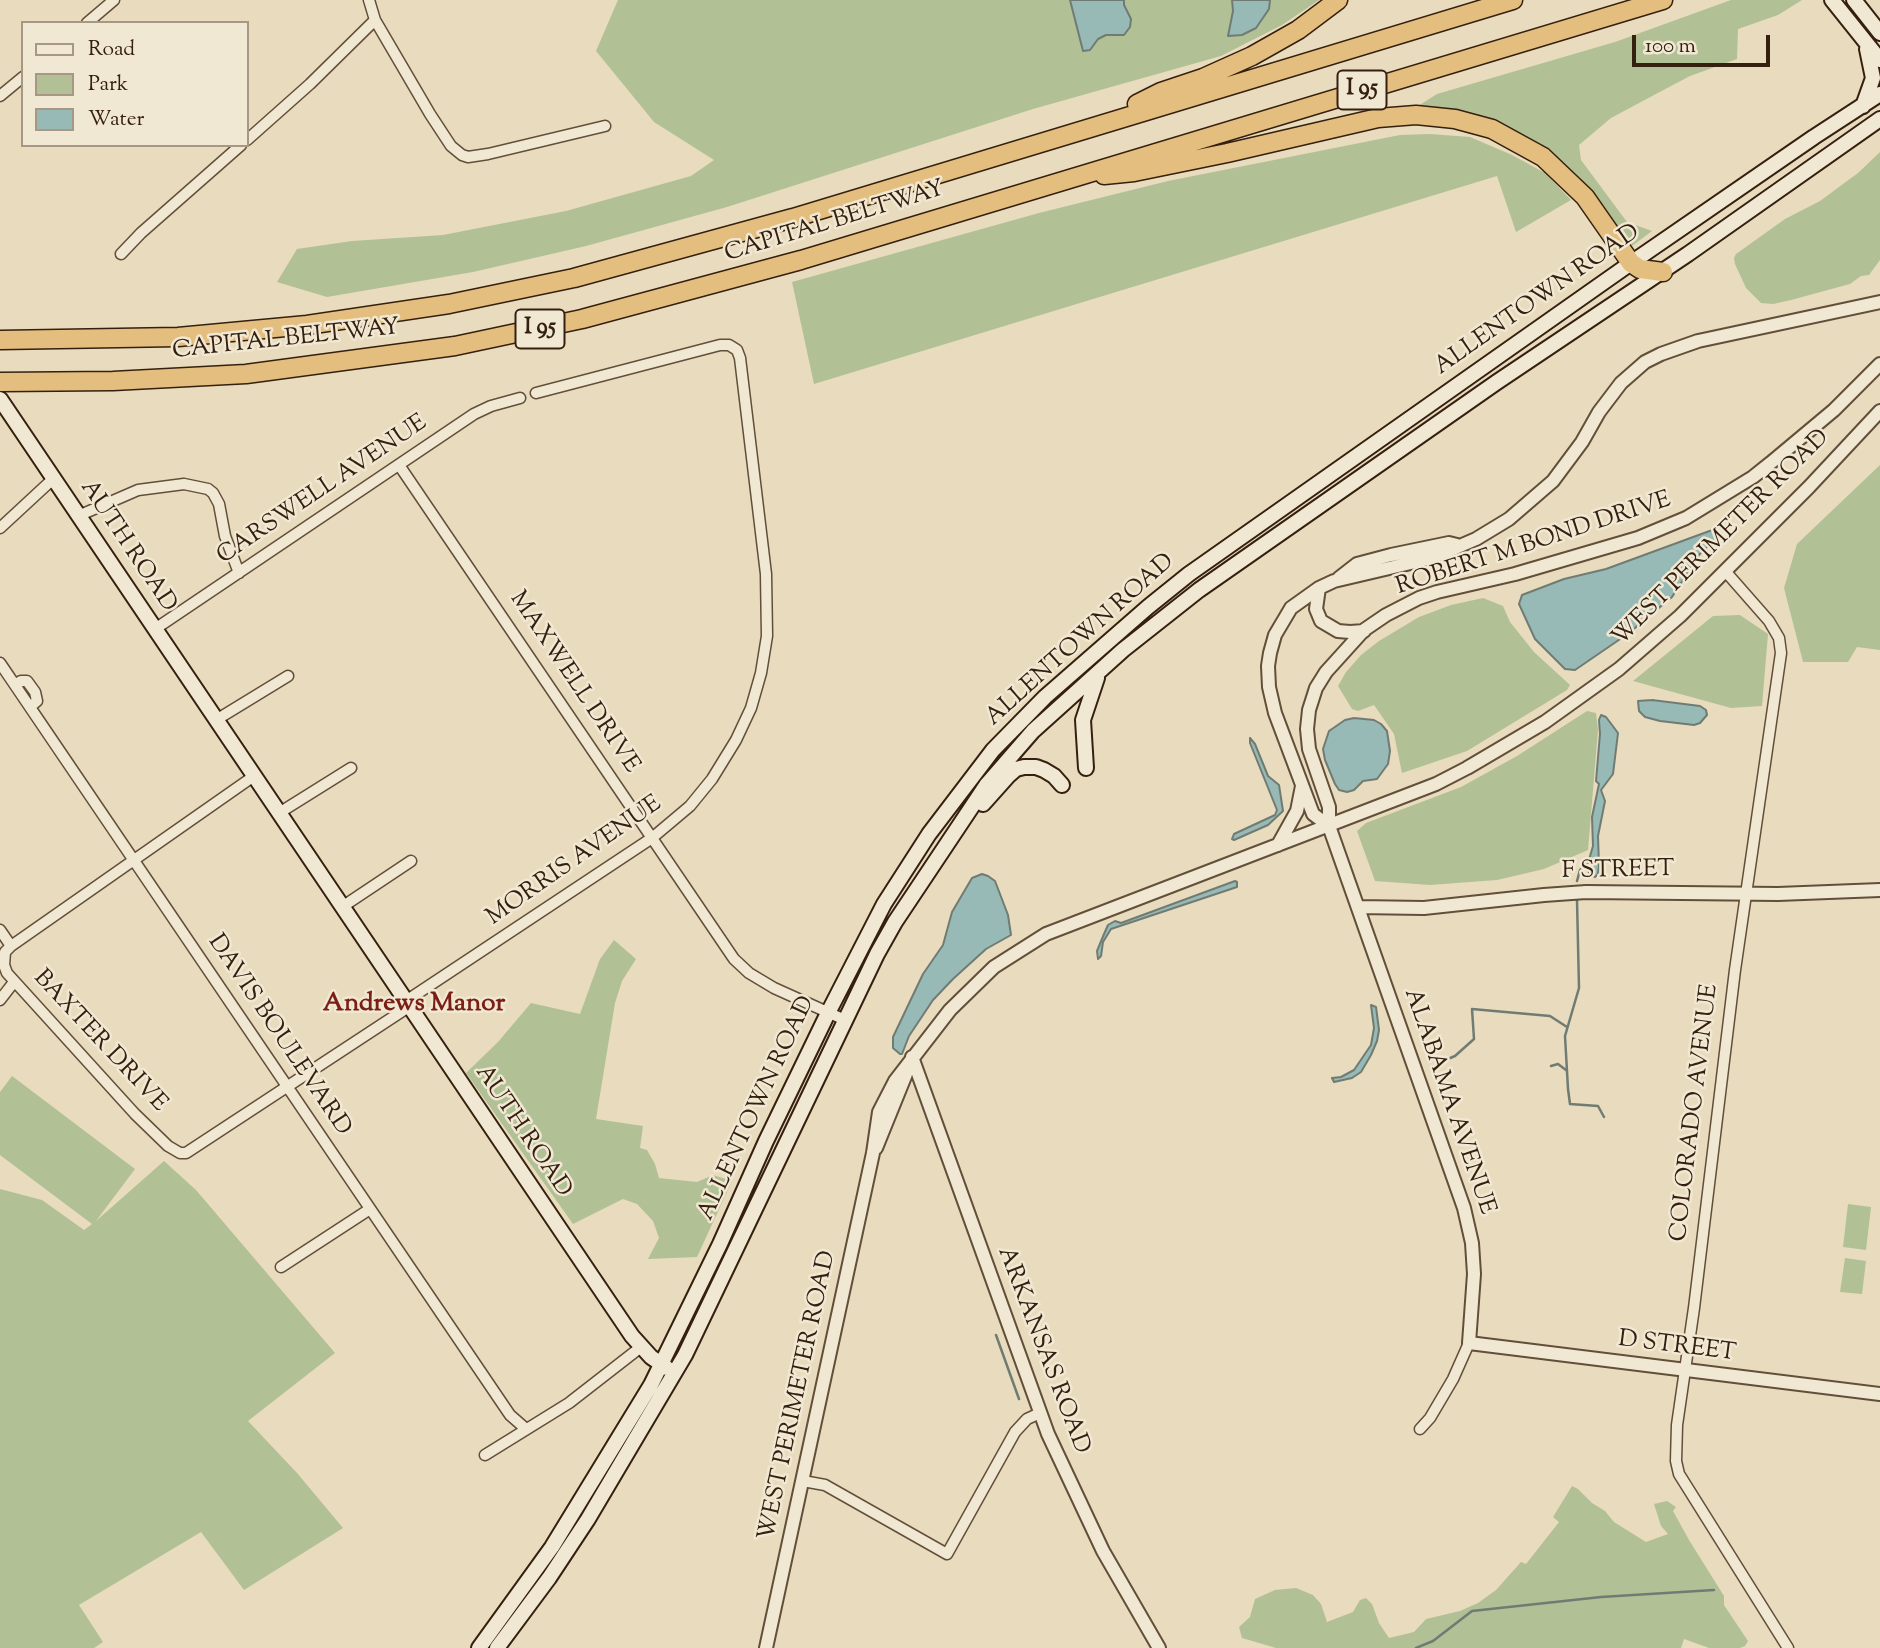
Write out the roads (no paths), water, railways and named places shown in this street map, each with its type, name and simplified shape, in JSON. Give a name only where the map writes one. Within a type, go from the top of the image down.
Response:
[{"type":"highway","points":[[1102,123],[1161,92],[1203,78],[1266,48],[1298,30],[1338,0]]},
{"type":"highway","name":"CAPITAL BELTWAY","points":[[0,340],[120,339],[242,331],[378,316],[512,292],[715,240],[1513,0]]},
{"type":"highway","name":"CAPITAL BELTWAY","points":[[0,382],[113,381],[246,374],[455,346],[582,319],[665,299],[801,260],[1662,0]]},
{"type":"highway","points":[[1062,179],[1133,172],[1378,118],[1403,115],[1468,121],[1518,141],[1544,157],[1585,197],[1632,263],[1643,270],[1663,272]]},
{"type":"main road","points":[[1832,0],[1880,60]]},
{"type":"main road","points":[[1854,0],[1880,33]]},
{"type":"main road","points":[[1863,106],[1873,78],[1865,41]]},
{"type":"main road","name":"ALLENTOWN ROAD","points":[[479,1648],[556,1541],[662,1365],[828,1013],[884,904],[929,834],[993,750],[1045,697],[1189,574],[1632,263],[1880,94]]},
{"type":"main road","name":"ALLENTOWN ROAD","points":[[497,1648],[549,1578],[588,1519],[675,1373],[755,1212],[877,954],[910,897],[988,784],[1033,731],[1099,672],[1199,590],[1507,376],[1663,272],[1880,119]]},
{"type":"main road","points":[[1845,143],[1880,130]]},
{"type":"main road","name":"AUTH ROAD","points":[[0,400],[641,1348],[675,1373]]},
{"type":"main road","points":[[1086,768],[1083,720],[1099,672]]},
{"type":"main road","points":[[944,846],[1016,769],[1036,767],[1054,776],[1062,785]]},
{"type":"street","points":[[89,21],[114,0]]},
{"type":"street","points":[[369,0],[375,20],[456,152],[468,157],[605,126]]},
{"type":"street","points":[[248,139],[310,84],[375,20]]},
{"type":"street","points":[[0,96],[21,79]]},
{"type":"street","points":[[121,254],[239,147]]},
{"type":"street","name":"ROBERT M BOND DRIVE","points":[[1329,826],[1313,814],[1275,713],[1268,679],[1275,635],[1291,608],[1318,588],[1334,581],[1414,563],[1461,545],[1509,519],[1543,491],[1572,457],[1614,391],[1645,362],[1674,348],[1698,341],[1880,302]]},
{"type":"street","name":"MORRIS AVENUE","points":[[186,1153],[652,838],[690,806],[725,760],[751,708],[765,653],[767,610],[764,555],[740,358],[734,347],[720,345],[536,393]]},
{"type":"street","name":"ROBERT M BOND DRIVE","points":[[1329,826],[1329,807],[1309,749],[1309,710],[1316,688],[1326,672],[1364,631],[1386,615],[1419,598],[1515,574],[1638,538],[1686,518],[1753,477],[1782,454],[1835,410],[1880,364]]},
{"type":"street","name":"CARSWELL AVENUE","points":[[155,629],[485,408],[520,398]]},
{"type":"street","name":"WEST PERIMETER ROAD","points":[[766,1648],[873,1153],[881,1140],[912,1058],[950,1010],[974,984],[1014,953],[1046,934],[1447,779],[1545,722],[1619,669],[1672,624],[1726,572],[1880,411]]},
{"type":"street","name":"MAXWELL DRIVE","points":[[400,464],[741,966],[775,988],[845,1020]]},
{"type":"street","points":[[0,527],[53,479]]},
{"type":"street","points":[[78,516],[138,490],[184,484],[208,489],[219,505],[225,536],[239,572]]},
{"type":"street","name":"COLORADO AVENUE","points":[[1726,572],[1769,621],[1779,638],[1781,653],[1745,894],[1675,1447],[1677,1468],[1788,1648]]},
{"type":"street","points":[[1318,588],[1316,609],[1321,621],[1338,631],[1364,631]]},
{"type":"street","name":"DAVIS BOULEVARD","points":[[0,663],[15,685],[20,681],[27,681],[35,692],[37,701],[30,707],[510,1415],[526,1429]]},
{"type":"street","points":[[216,720],[288,676]]},
{"type":"street","points":[[279,813],[351,768]]},
{"type":"street","points":[[4,940],[134,860],[254,776]]},
{"type":"street","points":[[1278,845],[1297,811],[1303,785]]},
{"type":"street","name":"ALABAMA AVENUE","points":[[1329,826],[1464,1208],[1472,1243],[1475,1274],[1469,1343],[1453,1379],[1430,1419],[1420,1429]]},
{"type":"street","points":[[342,907],[411,861]]},
{"type":"street","name":"F STREET","points":[[1357,907],[1424,908],[1586,892],[1745,894],[1880,890]]},
{"type":"street","name":"BAXTER DRIVE","points":[[4,940],[4,965],[14,982],[135,1114],[168,1146],[180,1153],[186,1153]]},
{"type":"street","points":[[0,1000],[14,982]]},
{"type":"street","name":"ARKANSAS ROAD","points":[[912,1058],[1054,1447],[1103,1551],[1159,1648]]},
{"type":"street","points":[[281,1267],[370,1209]]},
{"type":"street","name":"D STREET","points":[[1469,1343],[1880,1394]]},
{"type":"street","points":[[485,1455],[588,1389],[641,1348]]},
{"type":"street","points":[[803,1482],[825,1485],[947,1554],[1015,1432],[1027,1419],[1040,1413]]},
{"type":"water","points":[[1070,0],[1124,0],[1131,19],[1130,27],[1124,35],[1106,35],[1098,39],[1090,50],[1083,51]]},
{"type":"water","points":[[1232,0],[1270,0],[1269,9],[1256,28],[1242,35],[1228,36],[1233,11]]},
{"type":"water","points":[[1715,529],[1715,539],[1699,555],[1672,597],[1629,633],[1575,670],[1565,669],[1535,639],[1519,604],[1522,595],[1564,579],[1606,569]]},
{"type":"water","points":[[1652,700],[1700,706],[1706,710],[1707,715],[1694,725],[1645,717],[1639,711],[1638,701]]},
{"type":"water","points":[[1601,715],[1606,717],[1618,733],[1613,774],[1601,790],[1605,801],[1598,836],[1598,874],[1595,877],[1589,874],[1588,863],[1593,846],[1592,817],[1599,784],[1596,781]]},
{"type":"water","points":[[1345,720],[1374,720],[1381,724],[1387,731],[1390,751],[1388,764],[1377,779],[1363,781],[1354,790],[1347,792],[1339,790],[1335,784],[1323,749],[1329,731]]},
{"type":"water","points":[[1250,738],[1268,776],[1279,785],[1283,811],[1268,825],[1234,840],[1234,834],[1275,815],[1277,810]]},
{"type":"water","points":[[982,874],[995,881],[1008,915],[1011,935],[986,949],[933,1000],[900,1054],[893,1048],[893,1037],[923,974],[943,945],[952,912],[972,878]]},
{"type":"water","points":[[1235,881],[1237,887],[1111,929],[1103,942],[1098,959],[1097,951],[1108,925],[1115,921],[1121,923]]},
{"type":"water","points":[[1371,1005],[1376,1007],[1379,1030],[1371,1055],[1361,1072],[1352,1078],[1334,1082],[1332,1078],[1341,1077],[1354,1070],[1371,1045],[1374,1028]]},
{"type":"waterway","points":[[1577,881],[1580,870],[1588,863]]},
{"type":"waterway","points":[[1577,900],[1579,988],[1565,1036],[1568,1089],[1570,1104],[1598,1106],[1604,1117]]},
{"type":"waterway","points":[[1443,1061],[1455,1056],[1474,1039],[1472,1009],[1550,1016],[1567,1027]]},
{"type":"waterway","points":[[1551,1066],[1558,1064],[1566,1070]]},
{"type":"waterway","points":[[996,1335],[1019,1399]]},
{"type":"waterway","points":[[1416,1648],[1433,1641],[1472,1611],[1601,1597],[1714,1590]]},
{"type":"district","name":"Andrews Manor","points":[[414,1006]]}]
